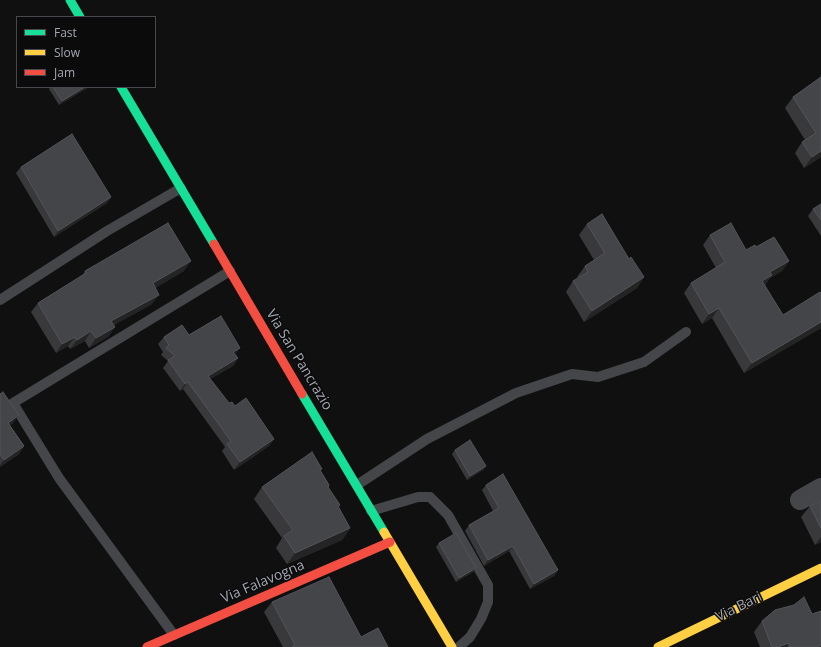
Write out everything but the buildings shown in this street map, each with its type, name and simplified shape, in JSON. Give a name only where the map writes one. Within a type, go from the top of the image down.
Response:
[{"type":"main road","points":[[70,0],[79,16]]},
{"type":"main road","name":"Via San Pancrazio","points":[[122,88],[452,647]]},
{"type":"main road","name":"Via Falavogna","points":[[147,647],[390,542]]},
{"type":"main road","name":"Via Bari","points":[[658,647],[821,568]]},
{"type":"street","points":[[800,500],[821,488]]},
{"type":"lane","points":[[0,300],[108,231],[181,188]]},
{"type":"lane","points":[[174,635],[59,478],[13,404],[230,271]]},
{"type":"lane","points":[[357,485],[427,439],[516,393],[572,374],[598,377],[644,362],[686,332]]},
{"type":"lane","points":[[372,511],[418,497],[430,497],[448,515],[488,585],[488,602],[482,619],[470,637],[459,647]]},
{"type":"traffic: fast","points":[[70,0],[79,16]]},
{"type":"traffic: fast","points":[[122,88],[214,244]]},
{"type":"traffic: fast","points":[[302,394],[384,532]]},
{"type":"traffic: slow","points":[[384,532],[452,647]]},
{"type":"traffic: slow","points":[[658,647],[821,568]]},
{"type":"traffic: jam","points":[[214,244],[302,394]]},
{"type":"traffic: jam","points":[[147,647],[390,542]]}]
